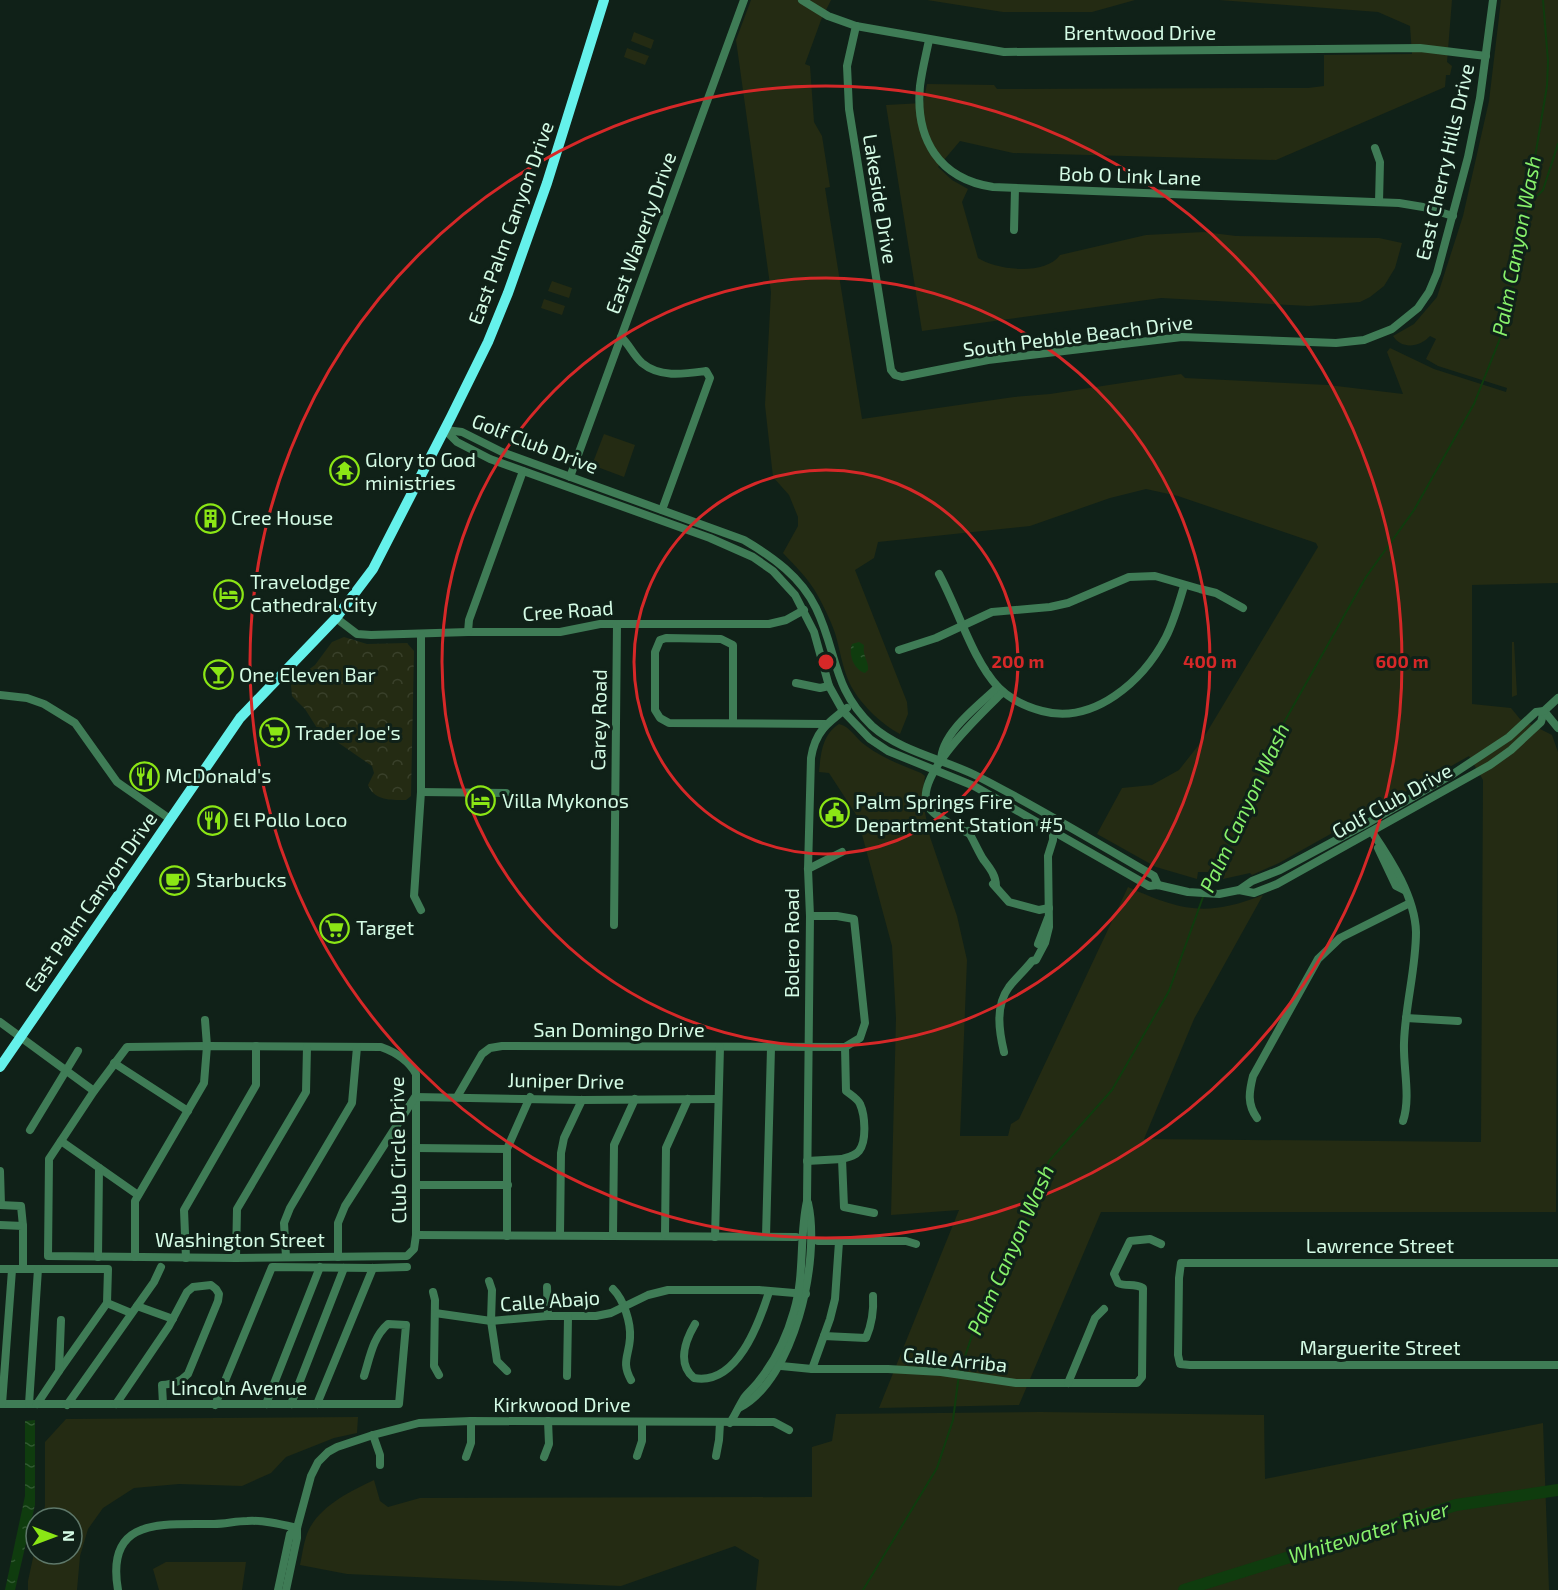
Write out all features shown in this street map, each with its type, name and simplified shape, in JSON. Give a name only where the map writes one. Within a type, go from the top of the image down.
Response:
[{"type":"main road","name":"East Palm Canyon Drive","points":[[0,1067],[240,718],[336,618],[373,569],[488,342],[526,247],[604,0]]},
{"type":"street","name":"East Waverly Drive","points":[[570,477],[744,0]]},
{"type":"street","name":"Brentwood Drive","points":[[802,0],[828,16],[856,26],[1004,51],[1420,48],[1486,56]]},
{"type":"street","name":"East Cherry Hills Drive","points":[[1404,320],[1418,308],[1429,292],[1437,273],[1453,216],[1468,157],[1486,56],[1493,0]]},
{"type":"street","name":"Lakeside Drive","points":[[856,26],[847,66],[849,109],[889,359],[891,370],[895,375]]},
{"type":"street","name":"Bob O Link Lane","points":[[928,39],[920,85],[924,133],[933,152],[944,166],[969,182],[993,187],[1379,202],[1423,207],[1453,216]]},
{"type":"street","points":[[1375,148],[1380,162],[1379,202]]},
{"type":"street","points":[[1014,230],[1015,188]]},
{"type":"street","name":"South Pebble Beach Drive","points":[[895,375],[902,377],[988,360],[1182,337],[1348,343],[1380,334],[1404,320]]},
{"type":"street","points":[[621,337],[642,364],[650,368],[662,373],[673,374],[706,371],[710,378],[662,510]]},
{"type":"street","name":"Golf Club Drive","points":[[445,430],[457,442],[490,459],[743,551],[773,570],[786,583],[804,610],[814,632],[829,686],[843,711],[870,739],[888,751],[974,786],[1149,886],[1158,885],[1188,892],[1219,894],[1239,890],[1254,893],[1277,884],[1502,757],[1541,722],[1544,711],[1558,698]]},
{"type":"street","name":"Golf Club Drive","points":[[445,430],[462,432],[502,452],[744,540],[769,554],[784,566],[815,606],[843,689],[852,704],[875,728],[889,738],[972,774],[1061,823],[1154,876],[1158,885]]},
{"type":"street","points":[[468,632],[472,611],[523,471]]},
{"type":"street","points":[[939,574],[977,657],[1001,689],[1024,705],[1051,713],[1068,714],[1092,709],[1127,687],[1153,658],[1166,638],[1184,586]]},
{"type":"street","points":[[899,650],[936,638],[992,612],[1050,608],[1068,603],[1129,577],[1155,576],[1184,586],[1216,593],[1242,608]]},
{"type":"street","name":"Cree Road","points":[[336,618],[357,634],[560,632],[600,624],[769,624],[786,620],[804,610]]},
{"type":"street","name":"Carey Road","points":[[614,926],[617,624]]},
{"type":"street","points":[[421,634],[421,792],[414,896],[421,910]]},
{"type":"street","points":[[733,723],[733,645],[721,639],[666,638],[660,640],[655,652],[655,710],[660,718],[669,723],[825,724]]},
{"type":"street","points":[[796,683],[820,688],[829,686]]},
{"type":"street","points":[[1001,689],[954,729],[941,750],[941,761],[926,791],[928,807],[941,819],[969,834],[984,860],[985,870],[991,883],[996,886],[1000,894],[1010,902],[1039,910],[1049,908]]},
{"type":"street","points":[[0,695],[27,698],[44,704],[75,723],[117,782],[170,819]]},
{"type":"street","name":"Bolero Road","points":[[730,1422],[739,1409],[749,1403],[789,1346],[802,1311],[801,1294],[810,1258],[807,1216],[807,1048],[811,758],[813,746],[825,724],[852,704]]},
{"type":"street","name":"Golf Club Drive","points":[[1239,890],[1252,881],[1280,870],[1366,824],[1494,748],[1536,712],[1544,711]]},
{"type":"street","points":[[1544,711],[1558,728]]},
{"type":"street","points":[[421,792],[506,793]]},
{"type":"street","points":[[1366,824],[1394,866],[1410,903],[1416,930],[1406,1018],[1404,1068],[1408,1108],[1403,1121]]},
{"type":"street","points":[[1004,1052],[999,1027],[1001,1007],[1008,989],[1032,961],[1036,960],[1045,943],[1049,927],[1048,886],[1043,874],[1042,855],[1048,836],[1053,831]]},
{"type":"street","points":[[808,869],[842,852]]},
{"type":"street","points":[[1257,1118],[1249,1104],[1252,1076],[1318,959],[1340,938],[1410,903]]},
{"type":"street","points":[[807,1161],[842,1159],[858,1153],[863,1146],[864,1132],[860,1102],[846,1091],[845,1047],[860,1038],[865,1023],[854,919],[837,916],[810,916]]},
{"type":"street","points":[[1406,1018],[1458,1022]]},
{"type":"street","points":[[135,1257],[135,1201],[204,1083],[207,1046],[205,1020]]},
{"type":"street","points":[[0,1022],[94,1091]]},
{"type":"street","points":[[186,1258],[184,1210],[256,1085],[256,1046]]},
{"type":"street","name":"San Domingo Drive","points":[[457,1097],[482,1054],[489,1048],[502,1046],[845,1047]]},
{"type":"street","name":"Club Circle Drive","points":[[48,1256],[50,1159],[94,1091],[127,1047],[381,1047],[391,1050],[412,1066],[416,1074],[416,1235],[796,1237]]},
{"type":"street","points":[[236,1258],[237,1209],[306,1092],[307,1047]]},
{"type":"street","points":[[286,1257],[284,1223],[290,1208],[352,1103],[357,1047]]},
{"type":"street","points":[[715,1237],[720,1047]]},
{"type":"street","points":[[766,1236],[771,1048]]},
{"type":"street","points":[[30,1130],[78,1052]]},
{"type":"street","points":[[114,1063],[188,1111]]},
{"type":"street","points":[[338,1257],[338,1223],[345,1206],[415,1097]]},
{"type":"street","name":"Juniper Drive","points":[[415,1097],[530,1097],[582,1100],[718,1099]]},
{"type":"street","points":[[507,1236],[507,1149],[530,1097]]},
{"type":"street","points":[[613,1235],[614,1145],[635,1099]]},
{"type":"street","points":[[665,1235],[666,1148],[688,1099]]},
{"type":"street","points":[[560,1234],[561,1153],[564,1138],[582,1100]]},
{"type":"street","points":[[61,1141],[138,1195]]},
{"type":"street","points":[[416,1148],[507,1149]]},
{"type":"street","points":[[842,1159],[844,1207],[874,1213]]},
{"type":"street","points":[[98,1257],[99,1168]]},
{"type":"street","points":[[0,1171],[1,1205],[21,1206],[23,1269]]},
{"type":"street","points":[[416,1185],[508,1185]]},
{"type":"street","points":[[0,1226],[23,1226]]},
{"type":"street","name":"Washington Street","points":[[48,1256],[236,1258],[407,1256],[414,1249],[416,1235]]},
{"type":"street","name":"Calle Arriba","points":[[774,1366],[941,1372],[1016,1383],[1137,1383],[1142,1377],[1143,1288],[1118,1283],[1114,1274],[1130,1241],[1150,1239],[1161,1244]]},
{"type":"street","points":[[818,1241],[906,1241],[916,1244]]},
{"type":"street","points":[[812,1369],[825,1336],[835,1299],[839,1242]]},
{"type":"street","name":"Lawrence Street","points":[[1201,1365],[1180,1364],[1178,1355],[1181,1263],[1558,1263]]},
{"type":"street","points":[[67,1405],[154,1282],[161,1267]]},
{"type":"street","points":[[215,1405],[272,1267],[407,1267]]},
{"type":"street","points":[[266,1404],[320,1267]]},
{"type":"street","points":[[291,1404],[345,1268]]},
{"type":"street","points":[[317,1404],[373,1268]]},
{"type":"street","points":[[0,1269],[108,1269],[107,1303],[33,1404]]},
{"type":"street","points":[[33,1404],[38,1269]]},
{"type":"street","points":[[1,1404],[12,1270]]},
{"type":"street","points":[[489,1281],[492,1290],[491,1321],[497,1361],[507,1371]]},
{"type":"street","points":[[116,1404],[173,1319],[187,1292],[193,1287],[211,1286],[219,1294],[218,1301],[188,1374],[183,1380],[162,1385],[164,1404]]},
{"type":"street","points":[[548,1287],[548,1316]]},
{"type":"street","points":[[613,1289],[619,1295],[629,1324],[630,1338],[626,1370],[631,1380]]},
{"type":"street","name":"Calle Abajo","points":[[435,1313],[491,1321],[611,1313],[648,1296],[668,1290],[801,1294]]},
{"type":"street","points":[[434,1292],[434,1366],[439,1375]]},
{"type":"street","points":[[695,1324],[684,1347],[685,1365],[694,1378],[710,1378],[722,1372],[748,1345],[761,1318],[769,1292]]},
{"type":"street","points":[[825,1336],[866,1338],[872,1324],[873,1296]]},
{"type":"street","points":[[107,1303],[173,1319]]},
{"type":"street","points":[[1068,1383],[1095,1318],[1104,1309]]},
{"type":"street","points":[[567,1376],[568,1317]]},
{"type":"street","points":[[59,1371],[61,1320]]},
{"type":"street","name":"Lincoln Avenue","points":[[1,1404],[399,1404],[406,1325],[388,1324],[382,1330],[375,1342],[364,1376]]},
{"type":"street","name":"Marguerite Street","points":[[1201,1365],[1558,1365]]},
{"type":"street","points":[[466,1457],[471,1443],[471,1421]]},
{"type":"street","name":"Kirkwood Drive","points":[[297,1527],[311,1476],[318,1462],[328,1452],[374,1434],[419,1423],[471,1421],[774,1422],[789,1430]]},
{"type":"street","points":[[544,1456],[549,1444],[548,1421]]},
{"type":"street","points":[[637,1456],[642,1441],[642,1422]]},
{"type":"street","points":[[716,1456],[720,1422]]},
{"type":"street","points":[[374,1434],[380,1455],[380,1465]]},
{"type":"street","points":[[118,1590],[117,1560],[122,1547],[130,1536],[155,1525],[267,1521],[297,1527]]},
{"type":"street","points":[[278,1590],[290,1534],[297,1527]]},
{"type":"street","points":[[286,1590],[297,1538],[297,1527]]},
{"type":"green space","points":[[751,0],[831,0],[805,64],[810,66],[814,122],[822,136],[830,187],[825,188],[862,419],[1181,374],[1185,378],[1328,385],[1403,394],[1387,352],[1390,348],[1434,369],[1506,392],[1507,388],[1438,366],[1426,359],[1436,339],[1430,336],[1416,345],[1406,345],[1393,336],[1414,324],[1437,297],[1463,216],[1489,101],[1501,0],[1558,0],[1558,583],[1472,585],[1472,704],[1511,708],[1520,719],[1552,735],[1558,752],[1556,1212],[1101,1212],[1019,1405],[879,1408],[959,1210],[891,1215],[896,1018],[892,946],[857,816],[829,773],[819,772],[823,745],[833,728],[839,724],[843,725],[878,754],[925,776],[922,798],[930,837],[957,916],[967,960],[960,1136],[1008,1136],[1011,1124],[1019,1119],[1128,887],[1164,901],[1195,908],[1226,906],[1263,895],[1194,1019],[1144,1139],[1481,1142],[1483,780],[1469,756],[1279,863],[1252,875],[1250,873],[1223,879],[1225,872],[1198,872],[1197,879],[1156,867],[1097,834],[1122,788],[1152,785],[1179,770],[1201,742],[1318,547],[1316,543],[1178,496],[1146,489],[1110,498],[1030,526],[878,542],[874,558],[855,570],[907,702],[908,714],[900,734],[871,712],[849,682],[833,628],[818,596],[806,578],[783,553],[798,526],[798,517],[789,495],[773,477],[765,405],[771,292],[736,40]]},
{"type":"green space","points":[[927,0],[1135,0],[1092,12],[1003,12]]},
{"type":"green space","points":[[1219,0],[1452,0],[1447,62],[1452,66],[1450,75],[1446,75],[1445,87],[1276,160],[1013,153],[960,141],[938,167],[952,180],[968,189],[962,202],[978,258],[996,266],[1032,268],[1053,262],[1060,255],[1146,235],[1204,232],[1236,236],[1379,238],[1402,243],[1395,268],[1384,286],[1360,302],[1309,306],[1161,298],[922,331],[886,105],[923,103],[927,84],[994,85],[997,89],[1308,88],[1324,86],[1324,55],[1412,54],[1410,26],[1378,12]]},
{"type":"green space","points":[[634,32],[654,40],[651,49],[631,41]]},
{"type":"green space","points":[[627,48],[649,56],[645,65],[624,57]]},
{"type":"green space","points":[[552,281],[572,288],[569,298],[548,291]]},
{"type":"green space","points":[[544,299],[565,306],[562,315],[541,308]]},
{"type":"green space","points":[[604,434],[635,445],[624,477],[592,465]]},
{"type":"green space","points":[[344,637],[367,644],[407,643],[414,651],[411,796],[406,800],[384,798],[374,794],[368,785],[374,773],[372,766],[317,728],[305,709],[292,696],[291,685],[296,679],[315,665],[332,642]]},
{"type":"green space","points":[[1512,642],[1514,642],[1517,695],[1512,697]]},
{"type":"green space","points":[[1040,1412],[1264,1415],[1265,1479],[1543,1423],[1549,1590],[756,1590],[759,1560],[735,1546],[621,1586],[347,1574],[300,1565],[306,1537],[317,1518],[334,1502],[374,1480],[380,1501],[388,1507],[420,1498],[812,1497],[812,1447],[832,1441],[836,1414]]},
{"type":"green space","points":[[358,1417],[357,1433],[334,1438],[286,1457],[271,1473],[242,1486],[179,1484],[134,1488],[103,1508],[88,1529],[84,1542],[84,1506],[45,1506],[45,1442],[66,1419]]},
{"type":"green space","points":[[166,1562],[246,1562],[242,1590],[159,1590],[153,1569]]},
{"type":"green space","points":[[31,1566],[79,1566],[77,1590],[28,1590]]},
{"type":"water","points":[[859,642],[864,645],[868,667],[865,673],[858,669],[851,657],[852,644]]},
{"type":"water","points":[[35,1420],[35,1505],[24,1506],[24,1552],[15,1590],[5,1590],[25,1496],[25,1421]]},
{"type":"waterway","name":"Palm Canyon Wash","points":[[1205,892],[1243,821],[1273,742],[1366,577],[1414,510],[1474,404],[1501,336],[1514,281],[1547,86],[1548,61],[1543,0]]},
{"type":"waterway","points":[[1526,207],[1543,190],[1558,144]]},
{"type":"waterway","name":"Palm Canyon Wash","points":[[863,1590],[937,1468],[953,1420],[959,1374],[981,1309],[1024,1229],[1049,1161],[1112,1090],[1169,991],[1203,897]]},
{"type":"waterway","name":"Whitewater River","points":[[1184,1590],[1456,1505],[1558,1490]]},
{"type":"place","name":"Glory to God ministries","points":[[344,471]]},
{"type":"place","name":"Cree House","points":[[210,518]]},
{"type":"place","name":"Travelodge Cathedral City","points":[[229,594]]},
{"type":"place","name":"One Eleven Bar","points":[[218,675]]},
{"type":"place","name":"Trader Joe's","points":[[274,733]]},
{"type":"place","name":"McDonald's","points":[[144,776]]},
{"type":"place","name":"Villa Mykonos","points":[[481,801]]},
{"type":"place","name":"Palm Springs Fire Department Station #5","points":[[834,813]]},
{"type":"place","name":"El Pollo Loco","points":[[212,820]]},
{"type":"place","name":"Starbucks","points":[[175,880]]},
{"type":"place","name":"Target","points":[[335,928]]}]
